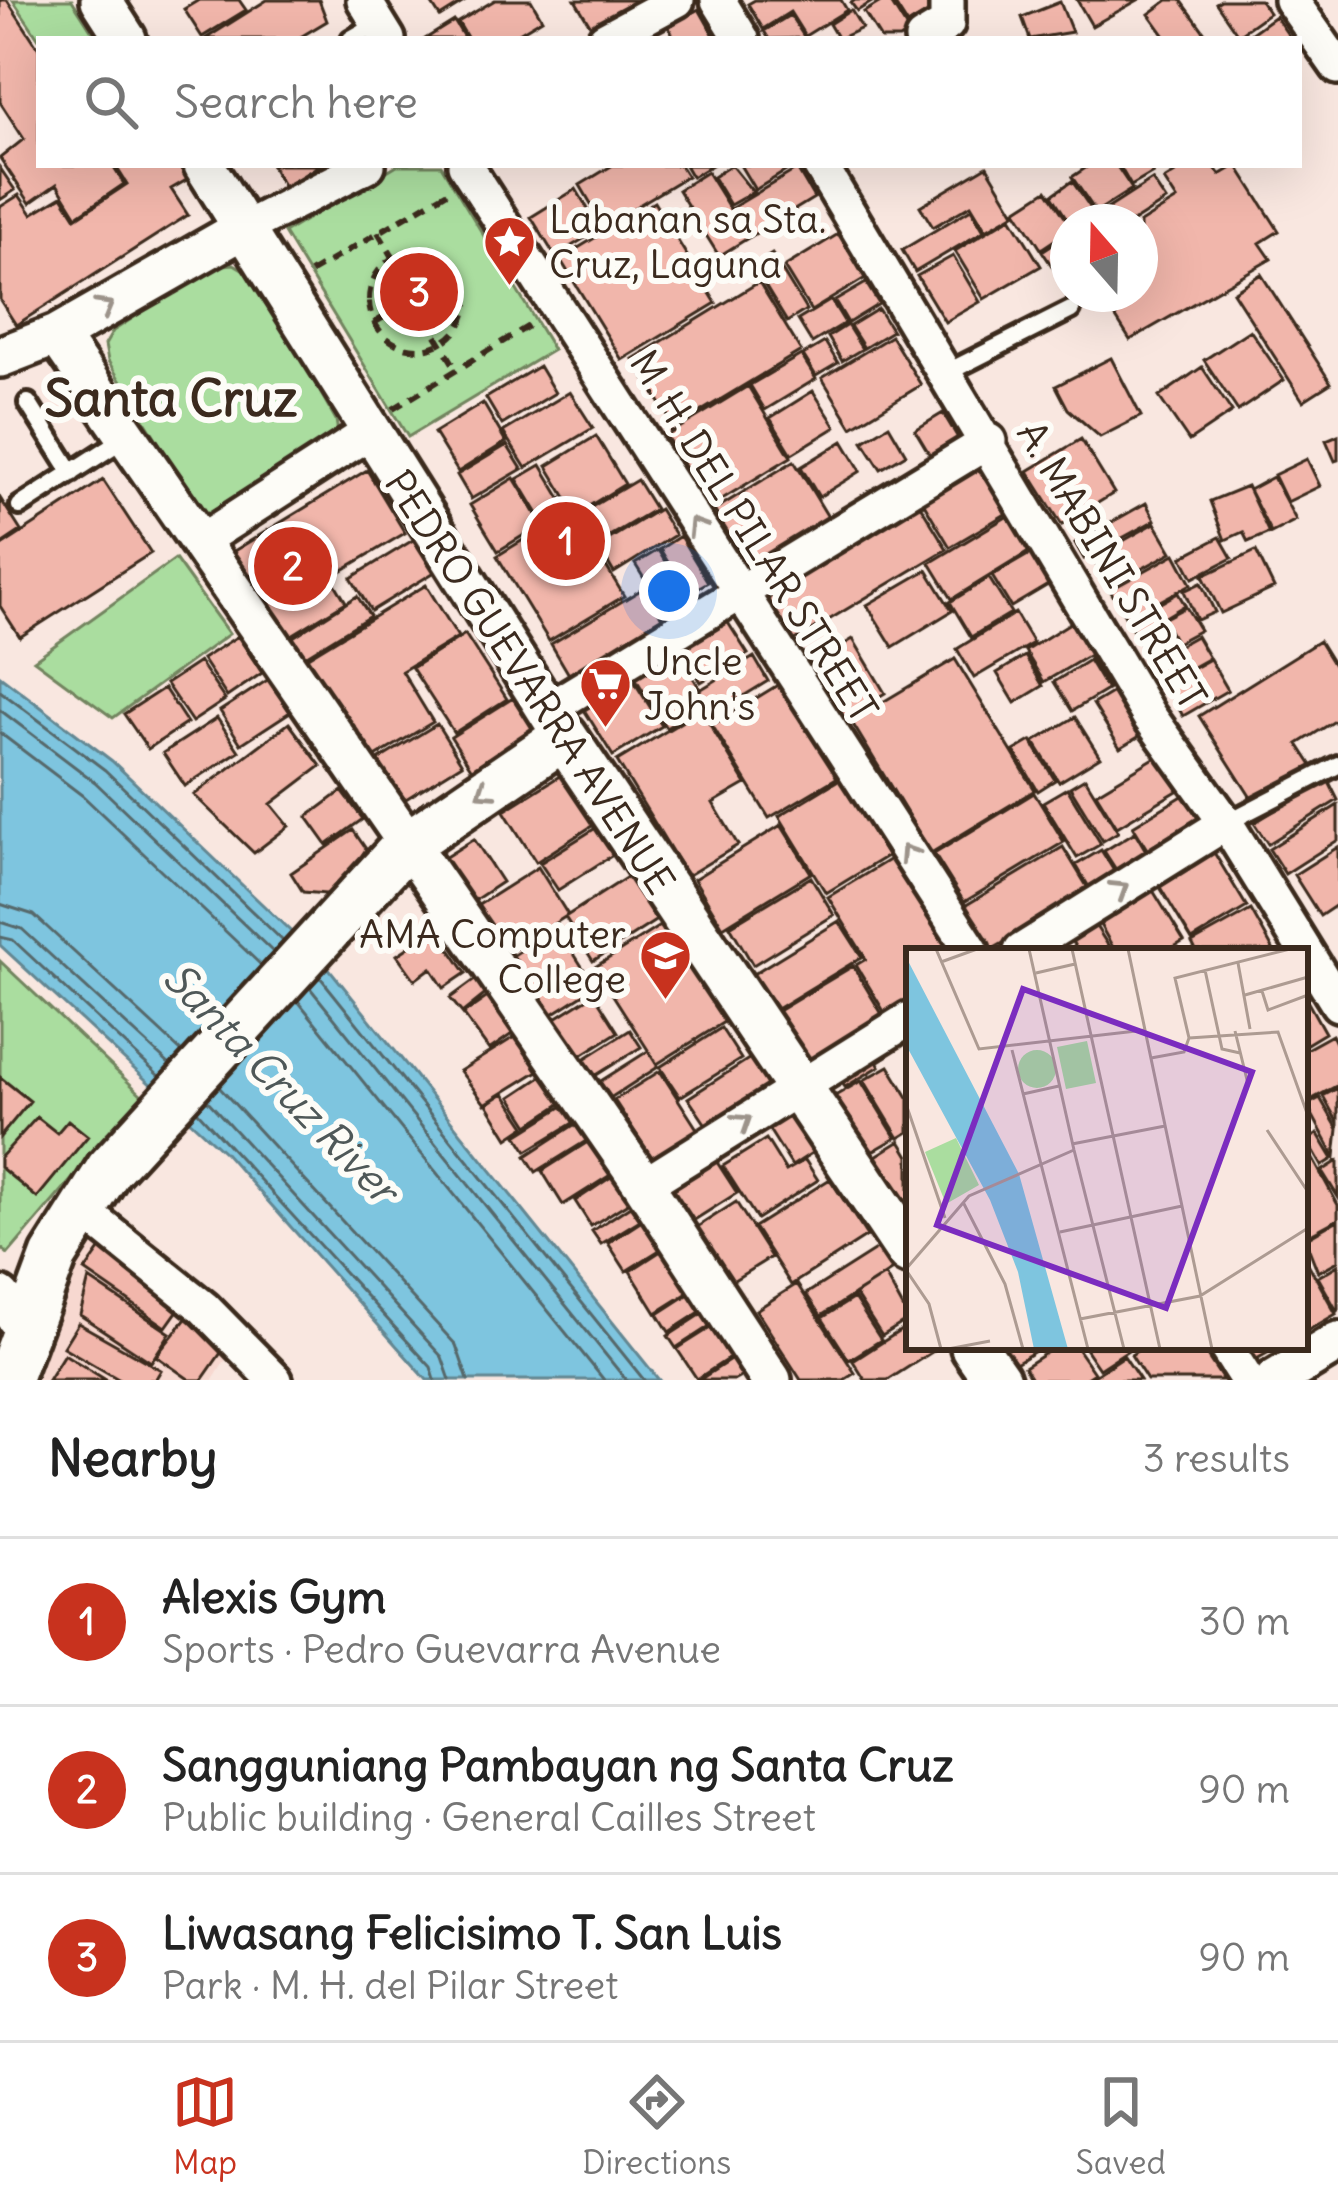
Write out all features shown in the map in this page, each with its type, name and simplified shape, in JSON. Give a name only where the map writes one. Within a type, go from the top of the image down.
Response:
[{"type":"main road","points":[[8,1380],[13,1312],[109,1169],[406,845],[555,723]]},
{"type":"main road","name":"PEDRO GUEVARRA AVENUE","points":[[555,723],[906,1247]]},
{"type":"main road","points":[[976,1350],[997,1380]]},
{"type":"street","points":[[100,0],[124,36]]},
{"type":"street","points":[[611,36],[677,0]]},
{"type":"street","points":[[718,0],[740,36]]},
{"type":"street","points":[[1292,0],[1338,67]]},
{"type":"street","name":"PEDRO GUEVARRA AVENUE","points":[[206,168],[366,430],[555,723]]},
{"type":"street","points":[[0,357],[57,335],[362,168]]},
{"type":"street","name":"A. MABINI STREET","points":[[822,168],[1149,716],[1226,823],[1303,948]]},
{"type":"street","name":"M. H. DEL PILAR STREET","points":[[469,171],[969,948]]},
{"type":"street","points":[[57,335],[644,1185],[771,1380]]},
{"type":"street","points":[[199,542],[366,430]]},
{"type":"street","points":[[555,723],[739,595],[989,441]]},
{"type":"street","points":[[1026,948],[1226,823]]},
{"type":"street","name":"A. MABINI STREET","points":[[1308,956],[1338,1004]]},
{"type":"street","points":[[644,1185],[906,1021]]},
{"type":"street","points":[[82,1209],[204,1308],[275,1380]]},
{"type":"street","points":[[1275,1380],[1338,1342]]},
{"type":"street","points":[[1228,1350],[1247,1380]]},
{"type":"lane","points":[[948,373],[1067,312]]},
{"type":"lane","points":[[28,403],[72,473]]},
{"type":"lane","points":[[20,506],[125,438]]},
{"type":"lane","points":[[1226,823],[1338,765]]},
{"type":"path","points":[[281,290],[469,171]]},
{"type":"path","points":[[378,232],[406,279],[434,287],[425,316]]},
{"type":"path","points":[[423,251],[439,255],[461,276],[467,306],[463,321],[441,344],[411,350],[383,336],[374,323],[369,309],[373,279],[393,257],[423,251]]},
{"type":"path","points":[[374,323],[398,308],[406,279]]},
{"type":"path","points":[[366,430],[560,307]]},
{"type":"path","points":[[398,308],[425,316],[457,370]]},
{"type":"shaded area","points":[[81,1209],[237,1342],[213,1380],[9,1380]]},
{"type":"green space","points":[[13,0],[72,0],[95,36],[37,36]]},
{"type":"green space","points":[[392,168],[443,168],[553,350],[408,437],[284,233]]},
{"type":"green space","points":[[234,264],[254,276],[336,420],[338,433],[225,513],[209,514],[197,504],[108,361],[105,345],[113,331],[212,266]]},
{"type":"green space","points":[[175,559],[229,634],[113,718],[34,660]]},
{"type":"green space","points":[[0,961],[143,1096],[8,1254],[0,1247]]},
{"type":"water","name":"Santa Cruz River","points":[[0,676],[112,761],[327,966],[659,1380],[427,1380],[225,1153],[0,945]]},
{"type":"building","points":[[0,0],[7,0],[36,44],[36,168],[114,168],[124,184],[77,216],[57,184],[30,203],[0,158],[24,139],[0,102]]},
{"type":"building","points":[[199,0],[239,0],[246,10],[201,36],[184,9]]},
{"type":"building","points":[[267,0],[319,0],[327,21],[302,36],[210,36]]},
{"type":"building","points":[[429,0],[467,0],[440,17]]},
{"type":"building","points":[[495,0],[531,0],[542,19],[514,36],[466,36],[458,22]]},
{"type":"building","points":[[575,0],[651,0],[595,33]]},
{"type":"building","points":[[755,0],[841,0],[847,10],[805,36],[790,12],[763,29],[748,4]]},
{"type":"building","points":[[875,0],[857,11],[851,3]]},
{"type":"building","points":[[889,0],[909,32],[879,36],[864,12]]},
{"type":"building","points":[[892,0],[926,0],[933,10],[908,25]]},
{"type":"building","points":[[1077,0],[1138,0],[1092,26]]},
{"type":"building","points":[[1168,0],[1181,0],[1207,36],[1165,36],[1149,14]]},
{"type":"building","points":[[1260,0],[1269,13],[1238,35],[1216,3]]},
{"type":"building","points":[[1060,2],[1072,32],[1029,36],[1022,17]]},
{"type":"building","points":[[699,9],[714,36],[673,36],[668,26]]},
{"type":"building","points":[[851,10],[862,28],[836,36],[829,24]]},
{"type":"building","points":[[790,15],[804,36],[767,36],[764,31]]},
{"type":"building","points":[[1275,16],[1289,36],[1247,36]]},
{"type":"building","points":[[454,21],[463,36],[430,36]]},
{"type":"building","points":[[0,168],[15,190],[0,200]]},
{"type":"building","points":[[117,168],[183,168],[190,178],[171,189],[188,215],[16,325],[0,300],[0,207],[19,195],[32,214],[62,196],[76,218],[127,184]]},
{"type":"building","points":[[273,168],[315,168],[284,187]]},
{"type":"building","points":[[608,168],[682,168],[687,176],[604,226],[580,185]]},
{"type":"building","points":[[687,168],[707,168],[692,177]]},
{"type":"building","points":[[733,168],[753,192],[730,205],[713,177]]},
{"type":"building","points":[[742,168],[791,168],[755,190]]},
{"type":"building","points":[[988,168],[1015,213],[986,230],[971,205],[933,227],[920,206]]},
{"type":"building","points":[[1086,168],[1118,168],[1132,189],[1109,204],[1091,204],[1072,177]]},
{"type":"building","points":[[1121,168],[1150,168],[1153,173],[1131,186]]},
{"type":"building","points":[[1183,168],[1215,168],[1220,175],[1239,168],[1279,231],[1260,243],[1271,259],[1130,340],[1112,312],[1158,312],[1158,212],[1177,200],[1164,180]]},
{"type":"building","points":[[797,169],[814,198],[750,237],[732,208]]},
{"type":"building","points":[[707,172],[748,238],[719,256],[678,190]]},
{"type":"building","points":[[1152,180],[1166,201],[1158,206],[1115,204]]},
{"type":"building","points":[[1072,181],[1088,204],[1058,204],[1052,195]]},
{"type":"building","points":[[576,189],[600,229],[555,256],[531,217]]},
{"type":"building","points":[[1047,190],[1056,204],[1050,204],[1050,243],[1041,249],[1016,210]]},
{"type":"building","points":[[654,202],[716,303],[622,360],[560,259]]},
{"type":"building","points":[[971,209],[984,231],[915,272],[902,250]]},
{"type":"building","points":[[1011,217],[1041,266],[984,299],[955,251]]},
{"type":"building","points":[[840,233],[867,277],[811,311],[784,267]]},
{"type":"building","points":[[772,254],[806,310],[787,322],[753,266]]},
{"type":"building","points":[[953,256],[980,302],[945,322],[917,276]]},
{"type":"building","points":[[1261,274],[1331,383],[1303,401],[1233,292]]},
{"type":"building","points":[[759,282],[801,351],[675,427],[633,359]]},
{"type":"building","points":[[866,283],[879,304],[848,323],[835,301]]},
{"type":"building","points":[[831,300],[845,323],[812,343],[798,320]]},
{"type":"building","points":[[878,309],[892,331],[864,348],[850,326]]},
{"type":"building","points":[[847,325],[862,349],[842,361],[828,337]]},
{"type":"building","points":[[1250,330],[1284,380],[1238,411],[1204,360]]},
{"type":"building","points":[[891,336],[921,385],[852,427],[822,378]]},
{"type":"building","points":[[825,342],[838,363],[816,376],[803,355]]},
{"type":"building","points":[[801,355],[816,379],[765,410],[750,385]]},
{"type":"building","points":[[1111,358],[1141,416],[1100,437],[1068,409],[1056,386]]},
{"type":"building","points":[[539,366],[555,393],[502,425],[486,398]]},
{"type":"building","points":[[1202,367],[1232,412],[1189,441],[1159,397]]},
{"type":"building","points":[[748,386],[791,457],[709,507],[666,436]]},
{"type":"building","points":[[813,391],[836,427],[792,454],[770,418]]},
{"type":"building","points":[[570,392],[593,428],[526,468],[503,432]]},
{"type":"building","points":[[483,403],[506,442],[458,472],[434,433]]},
{"type":"building","points":[[943,413],[958,438],[930,455],[915,430]]},
{"type":"building","points":[[889,425],[906,454],[881,469],[863,441]]},
{"type":"building","points":[[1338,435],[1338,460],[1335,461],[1326,440]]},
{"type":"building","points":[[596,436],[625,484],[576,514],[547,466]]},
{"type":"building","points":[[1081,439],[1114,493],[1062,525],[1028,471]]},
{"type":"building","points":[[843,441],[861,471],[819,497],[801,467]]},
{"type":"building","points":[[507,445],[522,469],[471,499],[457,475]]},
{"type":"building","points":[[983,458],[1014,509],[950,547],[920,497]]},
{"type":"building","points":[[1307,459],[1320,486],[1287,502],[1274,475]]},
{"type":"building","points":[[794,461],[831,522],[751,570],[714,510]]},
{"type":"building","points":[[541,465],[568,510],[544,524],[517,479]]},
{"type":"building","points":[[367,470],[405,533],[331,577],[346,602],[282,641],[229,554]]},
{"type":"building","points":[[1273,477],[1296,520],[1271,533],[1249,490]]},
{"type":"building","points":[[514,478],[542,524],[498,551],[470,505]]},
{"type":"building","points":[[103,480],[151,553],[20,637],[0,606],[0,547]]},
{"type":"building","points":[[637,480],[655,509],[596,544],[578,515]]},
{"type":"building","points":[[1247,486],[1269,533],[1248,542],[1243,532],[1225,540],[1210,501]]},
{"type":"building","points":[[914,495],[947,549],[792,642],[760,589]]},
{"type":"building","points":[[0,498],[21,531],[0,545]]},
{"type":"building","points":[[1146,503],[1155,520],[1084,559],[1075,543]]},
{"type":"building","points":[[659,509],[675,535],[614,573],[598,546]]},
{"type":"building","points":[[572,510],[624,596],[549,641],[497,556]]},
{"type":"building","points":[[1013,513],[1035,548],[952,599],[930,563]]},
{"type":"building","points":[[1155,523],[1172,552],[1109,587],[1093,558]]},
{"type":"building","points":[[680,536],[708,582],[687,594],[660,549]]},
{"type":"building","points":[[418,537],[438,570],[371,611],[351,578]]},
{"type":"building","points":[[1220,537],[1232,558],[1193,578],[1182,557]]},
{"type":"building","points":[[658,550],[686,596],[663,609],[635,564]]},
{"type":"building","points":[[1035,551],[1053,582],[1011,607],[992,576]]},
{"type":"building","points":[[1256,551],[1274,588],[1221,613],[1203,576]]},
{"type":"building","points":[[1175,554],[1191,584],[1127,619],[1110,590]]},
{"type":"building","points":[[927,570],[952,611],[893,647],[867,605]]},
{"type":"building","points":[[989,578],[1011,613],[971,637],[950,602]]},
{"type":"building","points":[[1201,583],[1215,612],[1197,620],[1184,591]]},
{"type":"building","points":[[426,585],[458,637],[402,671],[433,722],[369,761],[306,658]]},
{"type":"building","points":[[644,588],[668,627],[574,683],[551,644]]},
{"type":"building","points":[[1178,593],[1185,605],[1162,619],[1155,606]]},
{"type":"building","points":[[357,596],[370,616],[302,658],[290,639]]},
{"type":"building","points":[[1153,607],[1165,629],[1140,643],[1128,621]]},
{"type":"building","points":[[1186,607],[1200,630],[1176,643],[1163,619]]},
{"type":"building","points":[[1015,613],[1033,643],[974,678],[957,649]]},
{"type":"building","points":[[1078,618],[1098,650],[1044,682],[1025,651]]},
{"type":"building","points":[[727,621],[748,654],[701,682],[681,649]]},
{"type":"building","points":[[1165,631],[1173,645],[1149,659],[1141,645]]},
{"type":"building","points":[[465,634],[507,699],[454,733],[412,668]]},
{"type":"building","points":[[238,636],[262,673],[227,697],[202,659]]},
{"type":"building","points":[[1196,636],[1209,658],[1164,683],[1151,661]]},
{"type":"building","points":[[853,639],[885,693],[841,720],[808,666]]},
{"type":"building","points":[[1319,641],[1338,672],[1338,719],[1298,744],[1313,767],[1255,804],[1199,716]]},
{"type":"building","points":[[1099,652],[1118,683],[1108,689],[1089,658]]},
{"type":"building","points":[[678,653],[699,687],[691,692],[700,707],[666,728],[636,679]]},
{"type":"building","points":[[1025,656],[1043,686],[1015,703],[997,673]]},
{"type":"building","points":[[754,657],[768,681],[709,717],[695,693]]},
{"type":"building","points":[[955,659],[1035,790],[931,853],[851,721]]},
{"type":"building","points":[[1210,659],[1228,690],[1183,716],[1165,684]]},
{"type":"building","points":[[1089,660],[1107,690],[1072,711],[1054,682]]},
{"type":"building","points":[[199,662],[225,700],[192,722],[166,684]]},
{"type":"building","points":[[630,675],[662,726],[613,756],[581,705]]},
{"type":"building","points":[[269,679],[290,712],[241,744],[220,711]]},
{"type":"building","points":[[781,683],[838,777],[769,818],[712,725]]},
{"type":"building","points":[[1123,686],[1150,730],[1120,748],[1093,704]]},
{"type":"building","points":[[164,688],[187,723],[148,749],[124,714]]},
{"type":"building","points":[[513,698],[536,733],[474,773],[451,737]]},
{"type":"building","points":[[701,710],[746,784],[713,803],[738,845],[687,876],[617,761]]},
{"type":"building","points":[[1075,717],[1100,757],[1059,782],[1034,742]]},
{"type":"building","points":[[217,718],[239,751],[185,786],[163,753]]},
{"type":"building","points":[[289,723],[321,766],[271,804],[289,826],[254,853],[194,795]]},
{"type":"building","points":[[437,724],[462,764],[401,802],[375,762]]},
{"type":"building","points":[[1031,741],[1055,780],[1038,791],[1014,751]]},
{"type":"building","points":[[1161,754],[1182,788],[1117,827],[1096,793]]},
{"type":"building","points":[[566,772],[598,822],[536,862],[504,811]]},
{"type":"building","points":[[1085,778],[1118,832],[1103,841],[1070,787]]},
{"type":"building","points":[[1327,778],[1338,800],[1268,844],[1254,823]]},
{"type":"building","points":[[840,779],[887,856],[826,893],[779,816]]},
{"type":"building","points":[[1067,788],[1101,844],[1077,858],[1043,802]]},
{"type":"building","points":[[342,791],[363,819],[327,845],[307,817]]},
{"type":"building","points":[[1034,793],[1064,842],[964,902],[934,854]]},
{"type":"building","points":[[1184,795],[1204,828],[1153,859],[1133,826]]},
{"type":"building","points":[[1338,805],[1338,840],[1285,874],[1269,849]]},
{"type":"building","points":[[602,824],[619,851],[558,890],[540,863]]},
{"type":"building","points":[[781,825],[811,873],[723,927],[694,879]]},
{"type":"building","points":[[353,830],[366,849],[337,895],[303,892],[291,873]]},
{"type":"building","points":[[1135,832],[1152,861],[1122,879],[1104,851]]},
{"type":"building","points":[[474,839],[502,882],[472,902],[444,858]]},
{"type":"building","points":[[1207,841],[1247,907],[1192,940],[1152,874]]},
{"type":"building","points":[[1063,847],[1091,893],[994,948],[987,948],[963,907]]},
{"type":"building","points":[[1338,847],[1338,904],[1320,916],[1294,875]]},
{"type":"building","points":[[1101,850],[1119,879],[1093,894],[1076,865]]},
{"type":"building","points":[[892,858],[946,948],[906,948],[906,1014],[891,1023],[856,965],[866,959],[828,897]]},
{"type":"building","points":[[538,867],[568,915],[508,953],[477,906]]},
{"type":"building","points":[[638,870],[666,914],[593,961],[565,917]]},
{"type":"building","points":[[811,877],[834,915],[753,965],[730,926]]},
{"type":"building","points":[[1149,884],[1184,941],[1172,948],[1113,948],[1095,916]]},
{"type":"building","points":[[1251,910],[1272,948],[1194,948],[1192,943]]},
{"type":"building","points":[[1090,917],[1110,948],[1076,948],[1066,932]]},
{"type":"building","points":[[669,920],[732,1017],[657,1064],[595,967]]},
{"type":"building","points":[[839,921],[862,957],[775,1010],[753,974]]},
{"type":"building","points":[[557,927],[595,987],[548,1017],[509,958]]},
{"type":"building","points":[[436,929],[466,973],[444,988],[431,968],[415,980],[397,955]]},
{"type":"building","points":[[853,966],[888,1024],[813,1070],[778,1011]]},
{"type":"building","points":[[476,979],[487,993],[462,1013],[450,998]]},
{"type":"building","points":[[594,994],[618,1032],[575,1059],[551,1021]]},
{"type":"building","points":[[489,996],[515,1032],[489,1050],[463,1014]]},
{"type":"building","points":[[1308,1002],[1325,1033],[1308,1043]]},
{"type":"building","points":[[721,1028],[741,1059],[680,1097],[660,1067]]},
{"type":"building","points":[[630,1030],[641,1047],[587,1081],[576,1064]]},
{"type":"building","points":[[1332,1035],[1338,1047],[1338,1085],[1308,1101],[1308,1048]]},
{"type":"building","points":[[516,1036],[538,1071],[485,1104],[460,1071]]},
{"type":"building","points":[[648,1051],[658,1067],[604,1102],[593,1086]]},
{"type":"building","points":[[758,1053],[780,1088],[711,1132],[688,1098]]},
{"type":"building","points":[[875,1058],[880,1066],[845,1087],[840,1080]]},
{"type":"building","points":[[889,1066],[906,1094],[906,1134],[899,1138],[864,1080]]},
{"type":"building","points":[[660,1071],[701,1135],[656,1164],[614,1100]]},
{"type":"building","points":[[544,1075],[562,1103],[529,1125],[511,1097]]},
{"type":"building","points":[[0,1077],[30,1101],[0,1137]]},
{"type":"building","points":[[861,1081],[896,1138],[870,1153],[835,1096]]},
{"type":"building","points":[[1338,1088],[1338,1123],[1323,1096]]},
{"type":"building","points":[[504,1093],[526,1126],[508,1138],[487,1104]]},
{"type":"building","points":[[1320,1098],[1338,1129],[1335,1157],[1308,1107]]},
{"type":"building","points":[[790,1099],[821,1147],[792,1166],[761,1117]]},
{"type":"building","points":[[568,1103],[578,1120],[527,1151],[517,1135]]},
{"type":"building","points":[[37,1117],[57,1133],[68,1120],[88,1136],[37,1198],[0,1167],[0,1158]]},
{"type":"building","points":[[580,1121],[591,1138],[536,1172],[526,1156]]},
{"type":"building","points":[[1318,1134],[1333,1159],[1322,1166],[1308,1139]]},
{"type":"building","points":[[766,1139],[786,1171],[805,1160],[818,1180],[757,1219],[723,1166]]},
{"type":"building","points":[[591,1140],[612,1174],[563,1205],[542,1171]]},
{"type":"building","points":[[900,1141],[906,1151],[906,1216],[871,1159]]},
{"type":"building","points":[[711,1153],[737,1193],[685,1226],[659,1185]]},
{"type":"building","points":[[1308,1153],[1338,1205],[1338,1219],[1308,1235]]},
{"type":"building","points":[[1338,1161],[1338,1197],[1322,1171]]},
{"type":"building","points":[[614,1175],[631,1201],[591,1226],[575,1201]]},
{"type":"building","points":[[830,1179],[867,1236],[791,1285],[754,1227]]},
{"type":"building","points":[[736,1202],[771,1257],[726,1285],[691,1231]]},
{"type":"building","points":[[630,1206],[640,1220],[601,1244],[592,1231]]},
{"type":"building","points":[[645,1219],[663,1248],[626,1271],[608,1243]]},
{"type":"building","points":[[1338,1220],[1338,1261],[1318,1272],[1308,1237]]},
{"type":"building","points":[[102,1247],[183,1303],[166,1327],[85,1271]]},
{"type":"building","points":[[880,1247],[894,1269],[821,1316],[806,1294]]},
{"type":"building","points":[[664,1249],[691,1291],[656,1313],[630,1271]]},
{"type":"building","points":[[1308,1263],[1336,1314],[1308,1330]]},
{"type":"building","points":[[1338,1265],[1338,1310],[1337,1311],[1318,1277]]},
{"type":"building","points":[[885,1275],[906,1321],[882,1336],[855,1294]]},
{"type":"building","points":[[89,1279],[170,1333],[151,1362],[80,1315]]},
{"type":"building","points":[[797,1284],[855,1373],[844,1380],[801,1380],[756,1310]]},
{"type":"building","points":[[692,1292],[703,1310],[669,1332],[658,1314]]},
{"type":"building","points":[[854,1298],[881,1340],[849,1360],[822,1318]]},
{"type":"building","points":[[705,1312],[713,1324],[676,1348],[668,1336]]},
{"type":"building","points":[[189,1315],[225,1347],[202,1380],[190,1380],[156,1356]]},
{"type":"building","points":[[78,1323],[161,1370],[155,1380],[120,1380],[63,1347]]},
{"type":"building","points":[[715,1325],[734,1355],[697,1379],[677,1349]]},
{"type":"building","points":[[906,1327],[906,1350],[932,1352],[888,1380],[865,1380],[853,1361]]},
{"type":"building","points":[[1006,1350],[1037,1350],[1014,1364]]},
{"type":"building","points":[[1050,1350],[1078,1350],[1094,1373],[1083,1380],[1032,1380],[1024,1367]]},
{"type":"building","points":[[1086,1350],[1128,1350],[1099,1369]]},
{"type":"building","points":[[1138,1350],[1203,1350],[1223,1380],[1147,1380],[1131,1355]]},
{"type":"building","points":[[1247,1350],[1273,1350],[1253,1361]]},
{"type":"building","points":[[64,1354],[106,1380],[48,1380]]},
{"type":"building","points":[[1124,1356],[1140,1380],[1088,1380]]},
{"type":"building","points":[[735,1357],[746,1374],[735,1380],[699,1380]]},
{"type":"place","name":"Labanan sa Sta. Cruz, Laguna","points":[[510,287]]},
{"type":"place","name":"Liwasang Felicisimo T. San Luis","points":[[419,292]]},
{"type":"place","name":"Alexis Gym","points":[[566,541]]},
{"type":"place","name":"Sangguniang Pambayan ng Santa Cruz","points":[[293,566]]},
{"type":"place","name":"Uncle John's","points":[[605,729]]},
{"type":"place","name":"AMA Computer College","points":[[665,1002]]},
{"type":"district","name":"Santa Cruz","points":[[171,398]]}]
